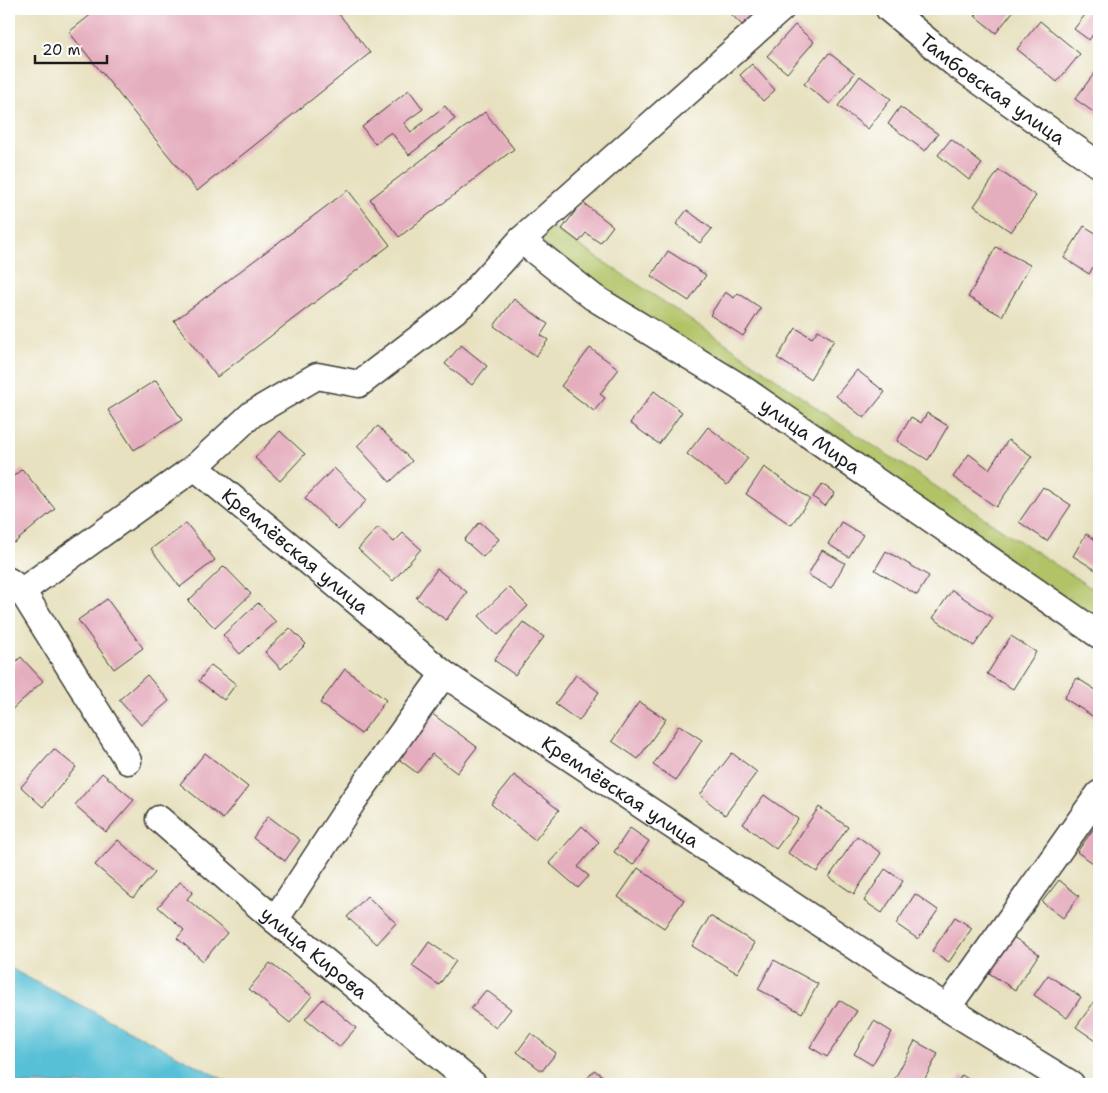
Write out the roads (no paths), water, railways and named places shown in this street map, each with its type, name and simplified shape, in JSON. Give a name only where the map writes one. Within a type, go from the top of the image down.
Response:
[{"type":"street","points":[[128,761],[15,586],[195,467],[252,414],[317,376],[359,384],[462,305],[521,240],[781,9]]},
{"type":"street","name":"Тамбовская улица","points":[[889,9],[954,63],[1099,165]]},
{"type":"street","name":"улица Мира","points":[[521,240],[593,297],[740,387],[1099,635]]},
{"type":"street","name":"Кремлёвская улица","points":[[195,467],[444,674],[947,1008],[1071,1084]]},
{"type":"street","points":[[275,920],[353,801],[444,674]]},
{"type":"street","points":[[947,1008],[1099,794]]},
{"type":"street","name":"улица Кирова","points":[[159,819],[275,920],[473,1084]]},
{"type":"water","points":[[9,967],[19,973],[232,1084],[9,1084]]}]
